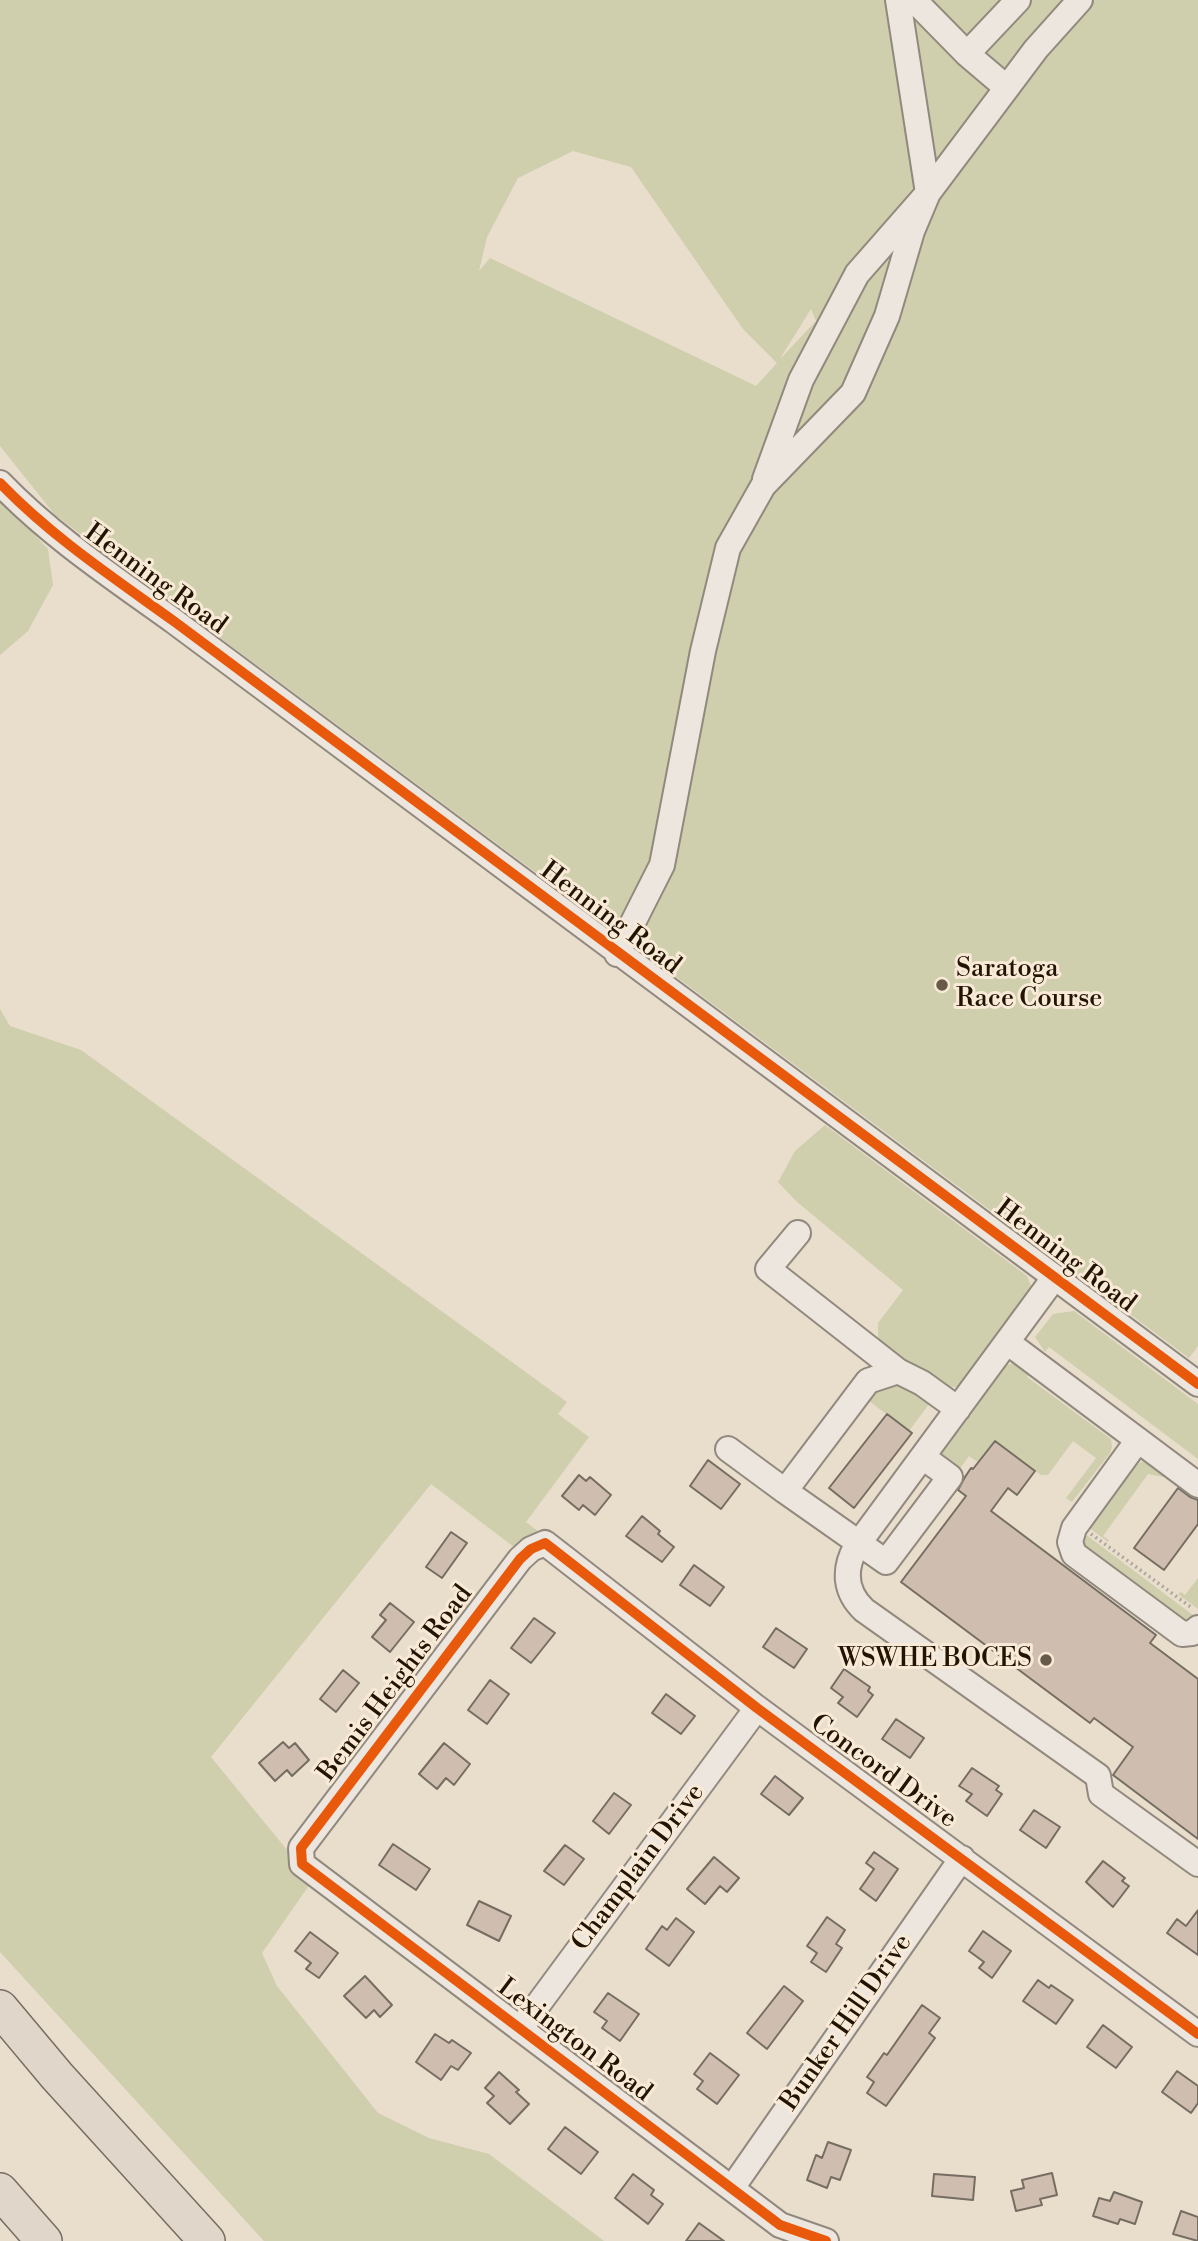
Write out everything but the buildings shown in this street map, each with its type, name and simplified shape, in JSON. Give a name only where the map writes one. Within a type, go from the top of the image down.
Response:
[{"type":"highway","points":[[0,2007],[57,2076],[207,2241]]},
{"type":"highway","points":[[0,2191],[44,2241]]},
{"type":"street","points":[[762,486],[853,393],[887,316],[912,231],[928,193],[898,0]]},
{"type":"street","points":[[914,0],[967,54],[1007,88]]},
{"type":"street","points":[[967,54],[1018,0]]},
{"type":"street","points":[[617,954],[662,865],[703,651],[728,548],[762,486],[801,380],[857,274],[928,193],[1036,49],[1080,0]]},
{"type":"street","name":"Henning Road","points":[[0,484],[28,513],[71,547],[1198,1384]]},
{"type":"street","points":[[798,1233],[768,1269],[898,1371],[922,1383],[958,1409]]},
{"type":"street","points":[[1054,1278],[859,1543],[851,1556],[847,1577],[852,1596],[864,1610],[1098,1776],[1101,1794],[1198,1864]]},
{"type":"street","points":[[1007,1342],[1198,1485]]},
{"type":"street","points":[[785,1490],[868,1381],[898,1371]]},
{"type":"street","points":[[1138,1440],[1073,1528],[1070,1542],[1074,1554],[1182,1634],[1192,1633],[1197,1620]]},
{"type":"street","points":[[727,1449],[886,1562],[950,1477],[923,1457]]},
{"type":"street","name":"Concord Drive","points":[[545,1543],[757,1708],[1198,2034]]},
{"type":"street","name":"Bemis Heights Road","points":[[302,1864],[301,1848],[310,1836],[520,1559],[531,1549],[545,1543]]},
{"type":"street","name":"Champlain Drive","points":[[520,2029],[757,1708]]},
{"type":"street","name":"Bunker Hill Drive","points":[[732,2188],[962,1858]]},
{"type":"street","name":"Lexington Road","points":[[302,1864],[780,2225],[826,2241]]},
{"type":"path","points":[[1086,1530],[1197,1620]]},
{"type":"green space","name":"Saratoga Race Course","points":[[0,0],[1198,0],[1198,1346],[1189,1358],[55,515],[0,446]],"holes":[[[573,151],[631,167],[743,329],[777,363],[756,386],[490,258],[479,271],[487,237],[518,178]],[[811,309],[816,321],[781,358],[781,357]]]},
{"type":"green space","points":[[0,498],[48,549],[53,585],[28,631],[0,655]]},
{"type":"green space","points":[[0,1009],[10,1026],[81,1050],[567,1402],[558,1414],[589,1437],[526,1522],[547,1538],[528,1540],[514,1547],[431,1484],[211,1757],[287,1850],[290,1865],[310,1884],[262,1953],[277,1986],[378,2113],[429,2138],[489,2154],[604,2241],[264,2241],[0,1952]]},
{"type":"green space","points":[[825,1125],[1027,1276],[1031,1286],[1030,1298],[964,1385],[953,1387],[935,1382],[912,1369],[878,1339],[878,1323],[903,1290],[796,1201],[778,1182],[795,1151]]},
{"type":"green space","points":[[1074,1311],[1198,1404],[1198,1459],[1049,1347],[1045,1352],[1035,1337],[1053,1314]]},
{"type":"green space","points":[[1014,1363],[1031,1371],[1027,1377],[1111,1439],[1110,1453],[1072,1502],[1066,1498],[1096,1458],[1073,1441],[1048,1475],[1041,1475],[995,1441],[978,1462],[969,1456],[958,1471],[934,1453],[999,1368]]},
{"type":"green space","points":[[890,1383],[903,1384],[932,1400],[909,1431],[869,1401],[877,1388]]},
{"type":"green space","points":[[1141,1462],[1152,1462],[1167,1473],[1164,1477],[1148,1474],[1103,1536],[1108,1542],[1088,1527],[1135,1466]]},
{"type":"green space","points":[[1085,1534],[1193,1615],[1186,1620],[1177,1619],[1085,1548]]},
{"type":"green space","points":[[1198,1578],[1198,1609],[1178,1594],[1181,1592],[1185,1595]]},
{"type":"cycle path","points":[[0,483],[84,556],[1198,1384]]},
{"type":"cycle path","points":[[826,2241],[780,2225],[302,1864],[301,1848],[520,1559],[531,1549],[545,1543],[757,1708],[1198,2034]]},
{"type":"place","name":"Saratoga Race Course","points":[[942,985]]},
{"type":"place","name":"WSWHE BOCES","points":[[1046,1660]]}]
